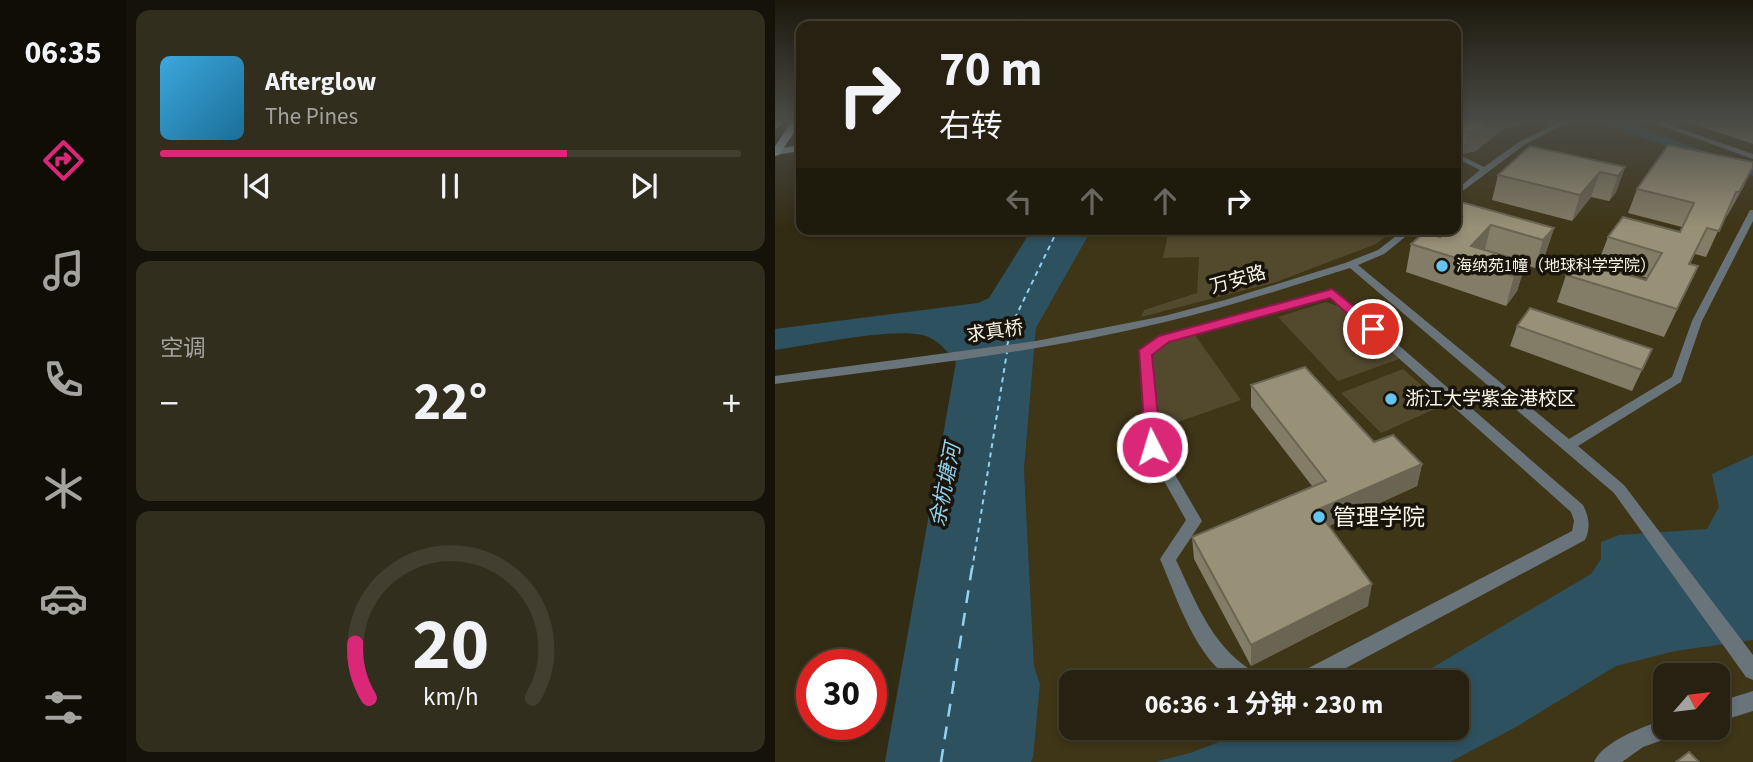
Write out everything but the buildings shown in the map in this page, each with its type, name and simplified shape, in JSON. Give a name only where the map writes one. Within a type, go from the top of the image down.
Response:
[{"type":"street","points":[[1461,190],[1499,157]]},
{"type":"street","points":[[1461,158],[1484,170]]},
{"type":"street","points":[[1568,446],[1677,379],[1697,321],[1753,212]]},
{"type":"street","name":"万安路","points":[[1066,339],[1147,324],[1253,295],[1381,251],[1403,235]]},
{"type":"street","points":[[1350,263],[1620,489],[1751,669]]},
{"type":"street","points":[[1232,670],[1208,641],[1168,559],[1194,521],[1152,447],[1145,354],[1164,339],[1332,293],[1578,509],[1582,521],[1579,535],[1325,670]]},
{"type":"street","points":[[1253,295],[1270,312]]},
{"type":"street","name":"求真桥","points":[[775,380],[1066,339]]},
{"type":"street","points":[[1731,708],[1753,701]]},
{"type":"street","points":[[1605,762],[1637,739],[1653,734]]},
{"type":"shaded area","name":"浙江大学紫金港校区","points":[[1461,157],[1753,157],[1753,762],[1031,762],[1040,684],[1034,666],[1024,469],[1036,328],[1089,235],[1461,235]]},
{"type":"shaded area","points":[[1168,235],[1387,235],[1376,244],[1276,282],[1141,317],[1144,310],[1197,293],[1199,257],[1163,258]]},
{"type":"shaded area","points":[[1326,302],[1344,308],[1399,359],[1338,381],[1278,317]]},
{"type":"shaded area","points":[[1195,335],[1241,400],[1158,429],[1151,356],[1165,344]]},
{"type":"shaded area","points":[[1403,369],[1444,405],[1381,433],[1341,393]]},
{"type":"water","points":[[1697,157],[1719,157],[1753,169],[1753,176]]},
{"type":"water","name":"余杭塘河","points":[[1028,235],[1089,235],[1036,328],[1024,469],[1034,666],[1040,684],[1033,757],[1031,762],[885,762],[956,362],[932,339],[907,333],[870,335],[775,350],[775,329],[978,303],[989,298]]},
{"type":"water","points":[[1753,455],[1753,640],[1675,651],[1616,666],[1516,727],[1450,762],[1155,762],[1224,740],[1469,740],[1469,670],[1428,670],[1591,574],[1601,559],[1601,542],[1619,535],[1707,529],[1719,507],[1712,474]]},
{"type":"ferry route","points":[[1007,346],[1015,318],[1055,235]]},
{"type":"ferry route","points":[[972,570],[1007,352]]},
{"type":"ferry route","points":[[941,762],[972,568]]},
{"type":"place","name":"海纳苑1幢（地球科学学院）","points":[[1442,266]]},
{"type":"place","name":"浙江大学紫金港校区","points":[[1391,399]]},
{"type":"place","name":"管理学院","points":[[1319,517]]},
{"type":"route","points":[[1152,447],[1145,354],[1164,339],[1332,293],[1373,329]]}]
